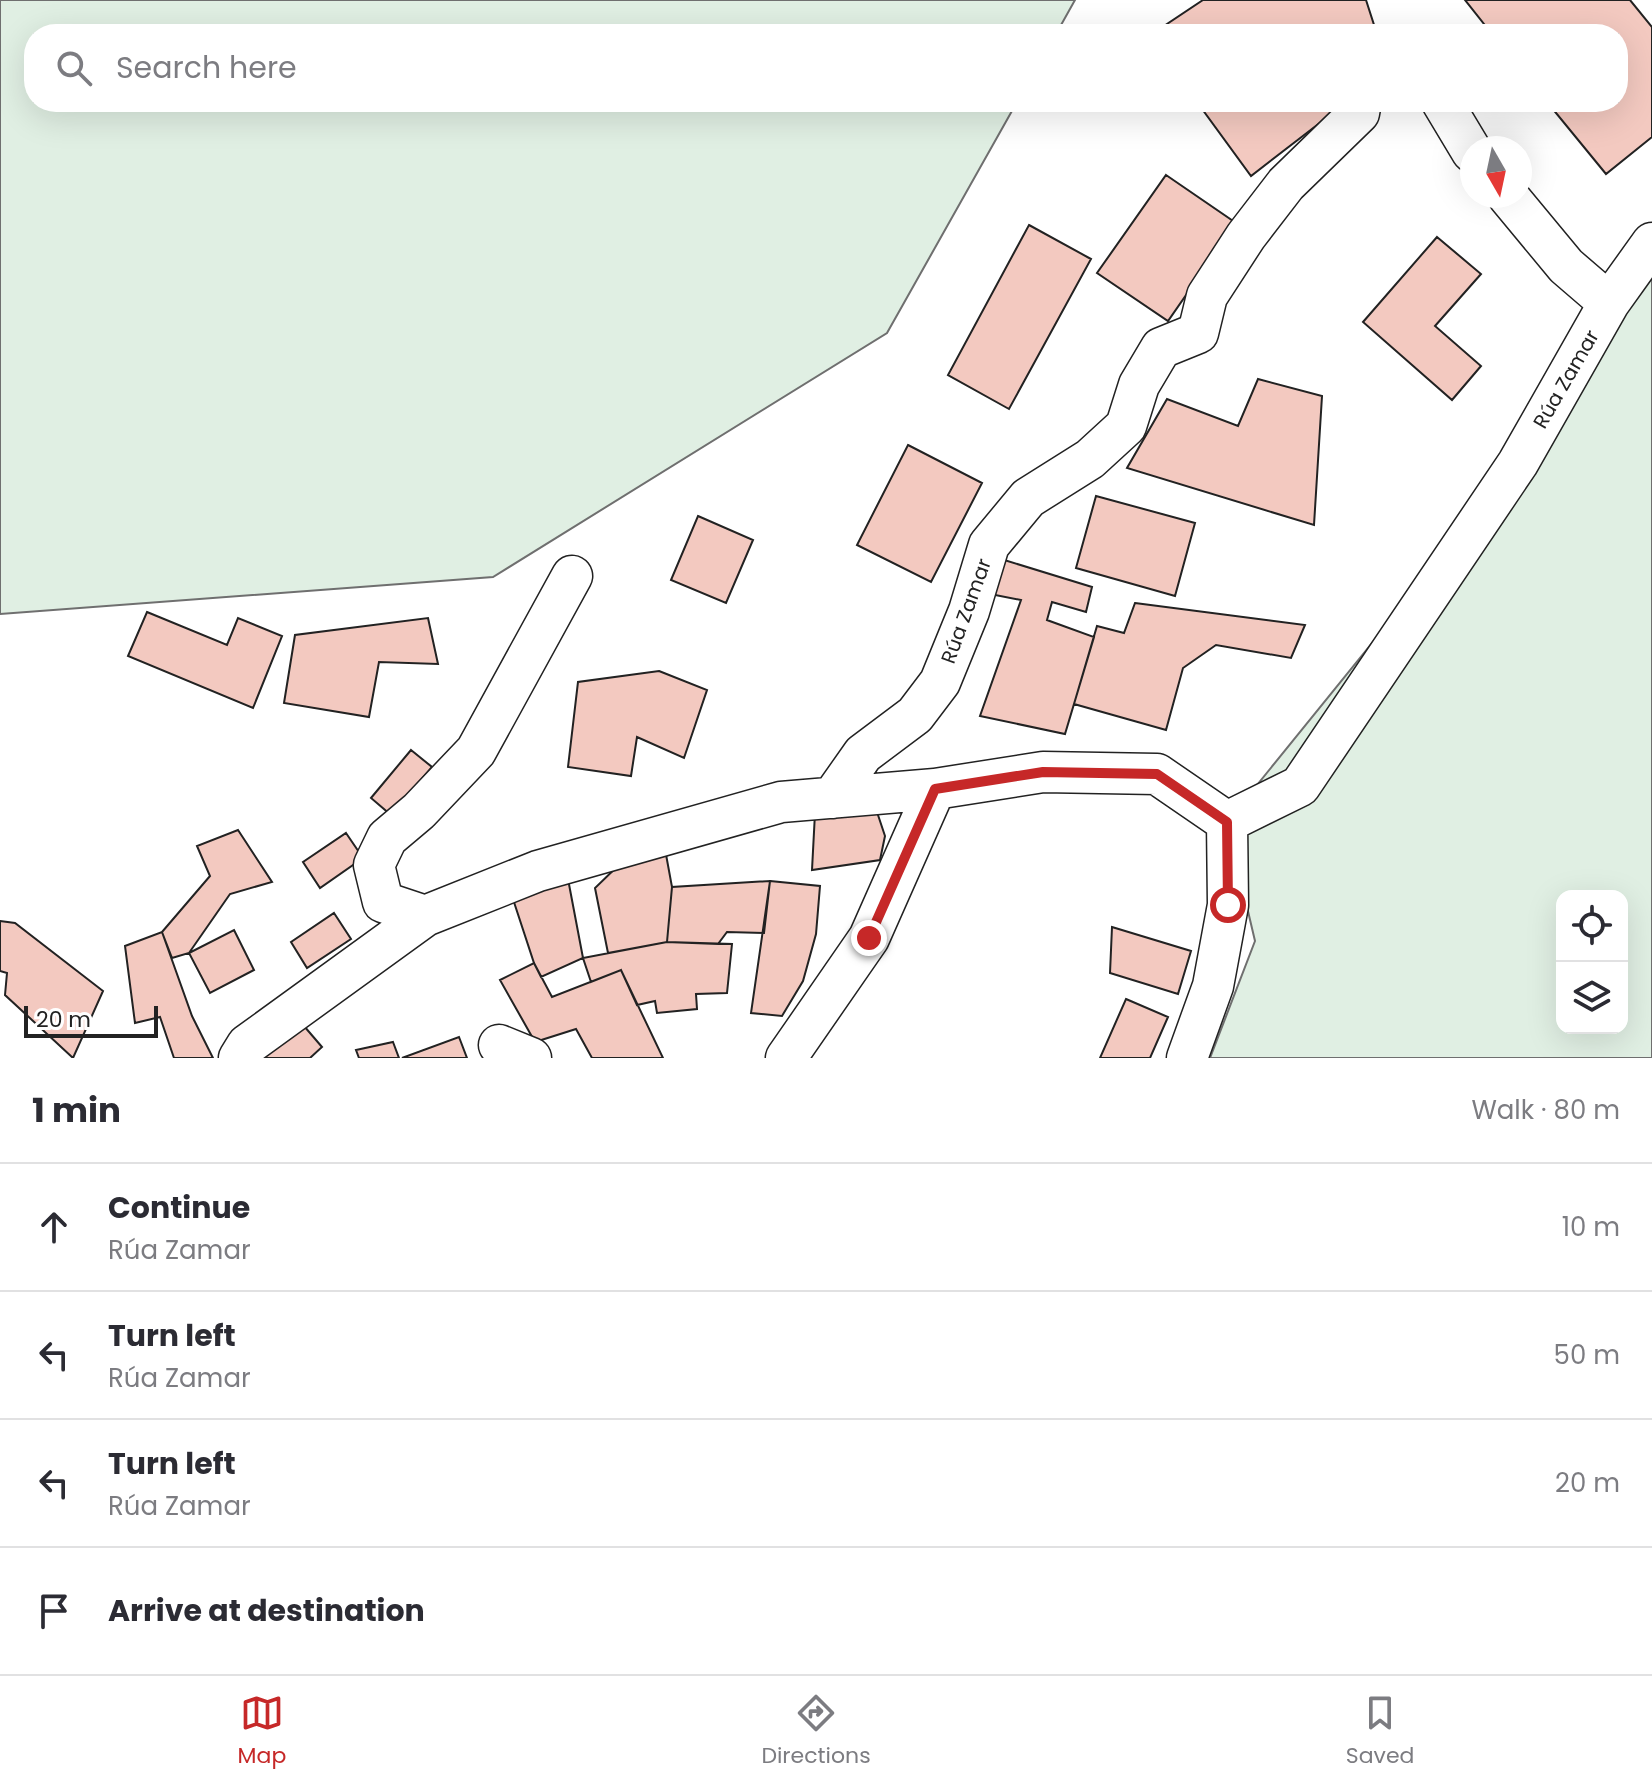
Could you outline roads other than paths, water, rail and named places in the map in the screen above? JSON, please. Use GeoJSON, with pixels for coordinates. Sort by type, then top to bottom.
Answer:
{"type":"FeatureCollection","features":[{"type":"Feature","properties":{"kind":"street","name":"Rúa Zamar"},"geometry":{"type":"LineString","coordinates":[[832,798],[863,754],[915,715],[940,682],[969,611],[989,545],[1028,498],[1090,459],[1126,426],[1139,385],[1161,348],[1198,333],[1207,296],[1246,236],[1286,184],[1359,112]]}},
{"type":"Feature","properties":{"kind":"street"},"geometry":{"type":"LineString","coordinates":[[1448,112],[1462,136]]}},
{"type":"Feature","properties":{"kind":"street"},"geometry":{"type":"LineString","coordinates":[[1518,208],[1566,266],[1609,303]]}},
{"type":"Feature","properties":{"kind":"street","name":"Rúa Zamar"},"geometry":{"type":"LineString","coordinates":[[1227,822],[1300,786],[1518,463],[1609,303],[1652,243]]}},
{"type":"Feature","properties":{"kind":"street"},"geometry":{"type":"LineString","coordinates":[[425,916],[383,902],[374,865],[387,838],[419,811],[476,751],[572,576]]}},
{"type":"Feature","properties":{"kind":"street"},"geometry":{"type":"LineString","coordinates":[[239,1058],[247,1045],[425,916],[538,871],[781,802],[935,789],[1043,772],[1157,774],[1227,822],[1228,905],[1213,986],[1187,1058]]}},
{"type":"Feature","properties":{"kind":"street"},"geometry":{"type":"LineString","coordinates":[[786,1058],[869,938],[935,789]]}}]}
